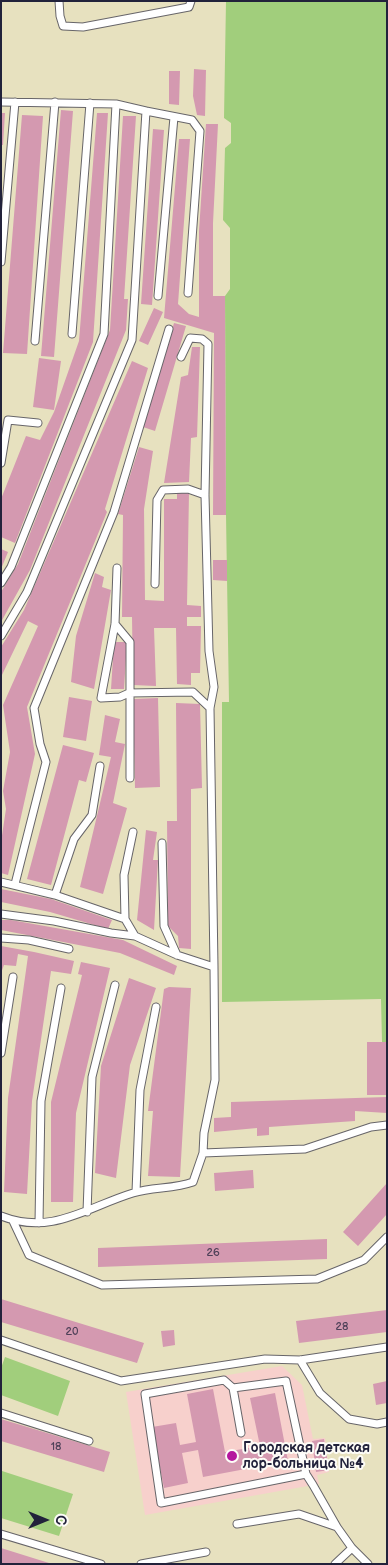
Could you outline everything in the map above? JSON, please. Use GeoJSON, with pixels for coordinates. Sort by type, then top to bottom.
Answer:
{"type":"FeatureCollection","features":[{"type":"Feature","properties":{"kind":"lane"},"geometry":{"type":"LineString","coordinates":[[59,1],[63,26],[83,27],[189,7],[191,1]]}},
{"type":"Feature","properties":{"kind":"lane"},"geometry":{"type":"LineString","coordinates":[[1,102],[116,104],[192,120],[200,131],[188,293]]}},
{"type":"Feature","properties":{"kind":"lane"},"geometry":{"type":"LineString","coordinates":[[1,262],[15,102]]}},
{"type":"Feature","properties":{"kind":"lane"},"geometry":{"type":"LineString","coordinates":[[35,342],[55,102]]}},
{"type":"Feature","properties":{"kind":"lane"},"geometry":{"type":"LineString","coordinates":[[72,334],[90,103]]}},
{"type":"Feature","properties":{"kind":"lane"},"geometry":{"type":"LineString","coordinates":[[1,584],[11,567],[104,334],[116,104]]}},
{"type":"Feature","properties":{"kind":"lane"},"geometry":{"type":"LineString","coordinates":[[1,636],[27,592],[132,340],[146,110]]}},
{"type":"Feature","properties":{"kind":"lane"},"geometry":{"type":"LineString","coordinates":[[158,296],[174,117]]}},
{"type":"Feature","properties":{"kind":"lane"},"geometry":{"type":"LineString","coordinates":[[15,884],[46,762],[40,744],[34,708],[114,512],[169,328]]}},
{"type":"Feature","properties":{"kind":"lane"},"geometry":{"type":"LineString","coordinates":[[1,1216],[13,1221],[39,1223],[62,1220],[136,1192],[181,1187],[194,1182],[203,1153],[204,1133],[215,1080],[210,708],[214,687],[209,651],[205,496],[208,344],[202,339],[190,338],[182,357]]}},
{"type":"Feature","properties":{"kind":"lane"},"geometry":{"type":"LineString","coordinates":[[1,463],[8,420],[38,423]]}},
{"type":"Feature","properties":{"kind":"lane"},"geometry":{"type":"LineString","coordinates":[[155,584],[157,500],[164,490],[188,489],[205,496]]}},
{"type":"Feature","properties":{"kind":"lane"},"geometry":{"type":"LineString","coordinates":[[117,568],[115,624],[101,698],[120,697],[129,693],[193,692],[210,708]]}},
{"type":"Feature","properties":{"kind":"lane"},"geometry":{"type":"LineString","coordinates":[[115,624],[130,642],[130,778]]}},
{"type":"Feature","properties":{"kind":"lane"},"geometry":{"type":"LineString","coordinates":[[55,896],[74,839],[92,815],[100,766]]}},
{"type":"Feature","properties":{"kind":"lane"},"geometry":{"type":"LineString","coordinates":[[133,832],[124,875],[125,919],[135,936]]}},
{"type":"Feature","properties":{"kind":"lane"},"geometry":{"type":"LineString","coordinates":[[162,843],[164,926],[177,955]]}},
{"type":"Feature","properties":{"kind":"lane"},"geometry":{"type":"LineString","coordinates":[[1,882],[15,884],[125,919]]}},
{"type":"Feature","properties":{"kind":"lane"},"geometry":{"type":"LineString","coordinates":[[1,914],[54,921],[135,936],[177,955],[214,968]]}},
{"type":"Feature","properties":{"kind":"lane"},"geometry":{"type":"LineString","coordinates":[[1,938],[28,940],[69,949]]}},
{"type":"Feature","properties":{"kind":"lane"},"geometry":{"type":"LineString","coordinates":[[1,1053],[13,977]]}},
{"type":"Feature","properties":{"kind":"lane"},"geometry":{"type":"LineString","coordinates":[[87,1212],[92,1077],[115,985]]}},
{"type":"Feature","properties":{"kind":"lane"},"geometry":{"type":"LineString","coordinates":[[39,1223],[41,1101],[61,988]]}},
{"type":"Feature","properties":{"kind":"lane"},"geometry":{"type":"LineString","coordinates":[[136,1192],[140,1090],[156,1007]]}},
{"type":"Feature","properties":{"kind":"lane"},"geometry":{"type":"LineString","coordinates":[[203,1153],[305,1149],[371,1127],[387,1125]]}},
{"type":"Feature","properties":{"kind":"lane"},"geometry":{"type":"LineString","coordinates":[[13,1221],[29,1255],[102,1285],[317,1279],[364,1260],[387,1237]]}},
{"type":"Feature","properties":{"kind":"lane"},"geometry":{"type":"LineString","coordinates":[[1,1340],[121,1381],[265,1359],[300,1360],[387,1347]]}},
{"type":"Feature","properties":{"kind":"lane"},"geometry":{"type":"LineString","coordinates":[[300,1360],[320,1393],[349,1419],[377,1424],[387,1422]]}},
{"type":"Feature","properties":{"kind":"lane"},"geometry":{"type":"LineString","coordinates":[[241,1433],[233,1388],[224,1380],[145,1394],[161,1503],[306,1474]]}},
{"type":"Feature","properties":{"kind":"lane"},"geometry":{"type":"LineString","coordinates":[[233,1388],[286,1382],[306,1474],[337,1527],[352,1548],[368,1564]]}},
{"type":"Feature","properties":{"kind":"lane"},"geometry":{"type":"LineString","coordinates":[[1,1413],[89,1440]]}},
{"type":"Feature","properties":{"kind":"lane"},"geometry":{"type":"LineString","coordinates":[[237,1524],[299,1514],[337,1527]]}},
{"type":"Feature","properties":{"kind":"lane"},"geometry":{"type":"LineString","coordinates":[[1,1534],[100,1564]]}},
{"type":"Feature","properties":{"kind":"lane"},"geometry":{"type":"LineString","coordinates":[[335,1564],[352,1548]]}},
{"type":"Feature","properties":{"kind":"lane"},"geometry":{"type":"LineString","coordinates":[[141,1564],[206,1552]]}},
{"type":"Feature","properties":{"kind":"shaded area","name":"Городская детская лор-больница №4"},"geometry":{"type":"Polygon","coordinates":[[[282,1366],[302,1385],[313,1439],[325,1438],[329,1472],[317,1475],[319,1484],[145,1515],[126,1392],[282,1366]]]}},
{"type":"Feature","properties":{"kind":"green space"},"geometry":{"type":"Polygon","coordinates":[[[226,1],[387,1],[387,1042],[382,1042],[381,999],[222,1002],[222,702],[229,702],[225,296],[230,289],[230,228],[223,220],[225,148],[231,143],[231,123],[224,118],[226,1]]]}},
{"type":"Feature","properties":{"kind":"green space"},"geometry":{"type":"Polygon","coordinates":[[[5,1357],[70,1381],[58,1416],[1,1395],[1,1368],[5,1357]]]}},
{"type":"Feature","properties":{"kind":"green space"},"geometry":{"type":"Polygon","coordinates":[[[2,1471],[73,1494],[59,1536],[1,1518],[2,1471]]]}},
{"type":"Feature","properties":{"kind":"building"},"geometry":{"type":"Polygon","coordinates":[[[194,69],[206,70],[205,116],[197,115],[193,96],[194,69]]]}},
{"type":"Feature","properties":{"kind":"building"},"geometry":{"type":"Polygon","coordinates":[[[169,71],[180,71],[179,105],[169,104],[169,71]]]}},
{"type":"Feature","properties":{"kind":"building"},"geometry":{"type":"Polygon","coordinates":[[[61,110],[73,111],[54,357],[41,356],[61,110]]]}},
{"type":"Feature","properties":{"kind":"building"},"geometry":{"type":"Polygon","coordinates":[[[1,113],[5,113],[3,145],[1,145],[1,113]]]}},
{"type":"Feature","properties":{"kind":"building"},"geometry":{"type":"Polygon","coordinates":[[[97,113],[108,113],[93,342],[15,543],[1,537],[1,499],[26,436],[40,440],[54,412],[79,341],[97,113]]]}},
{"type":"Feature","properties":{"kind":"building"},"geometry":{"type":"Polygon","coordinates":[[[22,115],[43,116],[27,354],[3,353],[22,115]]]}},
{"type":"Feature","properties":{"kind":"building"},"geometry":{"type":"Polygon","coordinates":[[[123,116],[136,116],[124,299],[128,299],[126,330],[30,570],[1,622],[1,592],[18,564],[110,330],[123,116]]]}},
{"type":"Feature","properties":{"kind":"building"},"geometry":{"type":"Polygon","coordinates":[[[206,124],[218,124],[213,223],[213,296],[225,296],[226,515],[213,515],[214,333],[164,318],[179,139],[190,139],[178,304],[189,314],[199,317],[199,231],[206,124]]]}},
{"type":"Feature","properties":{"kind":"building"},"geometry":{"type":"Polygon","coordinates":[[[153,129],[164,130],[152,305],[141,304],[153,129]]]}},
{"type":"Feature","properties":{"kind":"building"},"geometry":{"type":"Polygon","coordinates":[[[154,308],[163,312],[148,345],[139,341],[154,308]]]}},
{"type":"Feature","properties":{"kind":"building"},"geometry":{"type":"Polygon","coordinates":[[[174,323],[186,326],[155,431],[143,427],[174,323]]]}},
{"type":"Feature","properties":{"kind":"building"},"geometry":{"type":"Polygon","coordinates":[[[192,347],[200,347],[197,437],[191,438],[189,482],[164,483],[181,377],[188,375],[192,347]]]}},
{"type":"Feature","properties":{"kind":"building"},"geometry":{"type":"Polygon","coordinates":[[[39,358],[61,361],[54,410],[33,407],[39,358]]]}},
{"type":"Feature","properties":{"kind":"building"},"geometry":{"type":"Polygon","coordinates":[[[132,361],[148,368],[105,509],[107,512],[27,707],[35,754],[8,875],[1,873],[1,842],[6,809],[3,791],[10,752],[3,705],[38,626],[28,621],[1,677],[1,647],[24,610],[132,361]]]}},
{"type":"Feature","properties":{"kind":"building"},"geometry":{"type":"Polygon","coordinates":[[[139,447],[153,451],[144,509],[145,600],[164,601],[164,499],[177,499],[177,493],[189,493],[187,605],[201,606],[201,617],[187,617],[187,626],[201,626],[200,673],[191,673],[191,685],[177,684],[176,628],[154,628],[156,686],[133,685],[132,617],[122,617],[123,515],[118,514],[139,447]]]}},
{"type":"Feature","properties":{"kind":"building"},"geometry":{"type":"Polygon","coordinates":[[[1,549],[8,552],[1,569],[1,549]]]}},
{"type":"Feature","properties":{"kind":"building"},"geometry":{"type":"Polygon","coordinates":[[[213,560],[227,560],[227,581],[213,580],[213,560]]]}},
{"type":"Feature","properties":{"kind":"building"},"geometry":{"type":"Polygon","coordinates":[[[95,573],[104,577],[102,587],[111,590],[94,689],[71,682],[76,636],[95,573]]]}},
{"type":"Feature","properties":{"kind":"building"},"geometry":{"type":"Polygon","coordinates":[[[114,642],[127,642],[124,689],[111,689],[114,642]]]}},
{"type":"Feature","properties":{"kind":"building"},"geometry":{"type":"Polygon","coordinates":[[[69,697],[92,701],[86,741],[63,737],[69,697]]]}},
{"type":"Feature","properties":{"kind":"building"},"geometry":{"type":"Polygon","coordinates":[[[158,698],[160,787],[135,788],[133,699],[158,698]]]}},
{"type":"Feature","properties":{"kind":"building"},"geometry":{"type":"Polygon","coordinates":[[[176,703],[200,704],[202,788],[191,789],[191,949],[179,948],[178,936],[168,926],[167,821],[177,821],[176,703]]]}},
{"type":"Feature","properties":{"kind":"building"},"geometry":{"type":"Polygon","coordinates":[[[105,715],[120,719],[115,742],[125,744],[113,803],[127,808],[103,894],[80,887],[111,757],[99,755],[105,715]]]}},
{"type":"Feature","properties":{"kind":"building"},"geometry":{"type":"Polygon","coordinates":[[[63,745],[94,753],[86,782],[79,780],[51,885],[27,879],[63,745]]]}},
{"type":"Feature","properties":{"kind":"building"},"geometry":{"type":"Polygon","coordinates":[[[146,830],[157,832],[153,860],[158,860],[154,930],[137,920],[146,830]]]}},
{"type":"Feature","properties":{"kind":"building"},"geometry":{"type":"Polygon","coordinates":[[[1,889],[51,899],[112,920],[108,929],[50,912],[1,902],[1,889]]]}},
{"type":"Feature","properties":{"kind":"building"},"geometry":{"type":"Polygon","coordinates":[[[1,920],[11,920],[123,940],[177,966],[174,975],[120,953],[1,930],[1,920]]]}},
{"type":"Feature","properties":{"kind":"building"},"geometry":{"type":"Polygon","coordinates":[[[1,946],[74,961],[71,974],[51,971],[32,1101],[27,1194],[4,1192],[8,1098],[28,956],[18,954],[16,966],[4,965],[1,973],[1,946]]]}},
{"type":"Feature","properties":{"kind":"building"},"geometry":{"type":"Polygon","coordinates":[[[81,962],[110,968],[76,1113],[73,1202],[51,1202],[51,1102],[82,975],[78,974],[81,962]]]}},
{"type":"Feature","properties":{"kind":"building"},"geometry":{"type":"Polygon","coordinates":[[[129,978],[156,988],[130,1065],[116,1178],[95,1173],[101,1066],[129,978]]]}},
{"type":"Feature","properties":{"kind":"building"},"geometry":{"type":"Polygon","coordinates":[[[169,987],[191,988],[180,1177],[148,1176],[153,1111],[148,1111],[164,989],[169,987]]]}},
{"type":"Feature","properties":{"kind":"building"},"geometry":{"type":"Polygon","coordinates":[[[367,1042],[387,1042],[387,1095],[367,1095],[367,1042]]]}},
{"type":"Feature","properties":{"kind":"building"},"geometry":{"type":"Polygon","coordinates":[[[387,1097],[387,1113],[355,1111],[355,1121],[269,1127],[269,1135],[257,1136],[257,1128],[214,1132],[214,1118],[231,1117],[231,1102],[387,1097]]]}},
{"type":"Feature","properties":{"kind":"building"},"geometry":{"type":"Polygon","coordinates":[[[253,1170],[254,1188],[215,1191],[214,1173],[253,1170]]]}},
{"type":"Feature","properties":{"kind":"building"},"geometry":{"type":"Polygon","coordinates":[[[387,1183],[387,1214],[358,1246],[343,1232],[387,1183]]]}},
{"type":"Feature","properties":{"kind":"building"},"geometry":{"type":"Polygon","coordinates":[[[327,1239],[327,1259],[98,1267],[98,1248],[327,1239]]]}},
{"type":"Feature","properties":{"kind":"building"},"geometry":{"type":"Polygon","coordinates":[[[1,1299],[144,1343],[137,1363],[1,1322],[1,1299]]]}},
{"type":"Feature","properties":{"kind":"building"},"geometry":{"type":"Polygon","coordinates":[[[387,1310],[387,1332],[299,1343],[296,1321],[387,1310]]]}},
{"type":"Feature","properties":{"kind":"building"},"geometry":{"type":"Polygon","coordinates":[[[174,1330],[175,1345],[163,1347],[161,1331],[174,1330]]]}},
{"type":"Feature","properties":{"kind":"building"},"geometry":{"type":"Polygon","coordinates":[[[387,1381],[387,1403],[376,1405],[373,1384],[387,1381]]]}},
{"type":"Feature","properties":{"kind":"building"},"geometry":{"type":"Polygon","coordinates":[[[213,1389],[225,1452],[260,1446],[250,1398],[275,1393],[288,1461],[203,1477],[198,1450],[182,1453],[188,1483],[164,1488],[152,1427],[176,1423],[180,1445],[196,1442],[187,1394],[213,1389]]]}},
{"type":"Feature","properties":{"kind":"building"},"geometry":{"type":"Polygon","coordinates":[[[1,1419],[110,1452],[104,1472],[1,1441],[1,1419]]]}},
{"type":"Feature","properties":{"kind":"building"},"geometry":{"type":"Polygon","coordinates":[[[324,1439],[329,1470],[316,1472],[312,1441],[324,1439]]]}},
{"type":"Feature","properties":{"kind":"building"},"geometry":{"type":"Polygon","coordinates":[[[1,1548],[49,1563],[49,1564],[1,1564],[1,1548]]]}},
{"type":"Feature","properties":{"kind":"place","name":"Городская детская лор-больница №4"},"geometry":{"type":"Point","coordinates":[232,1456]}}]}
